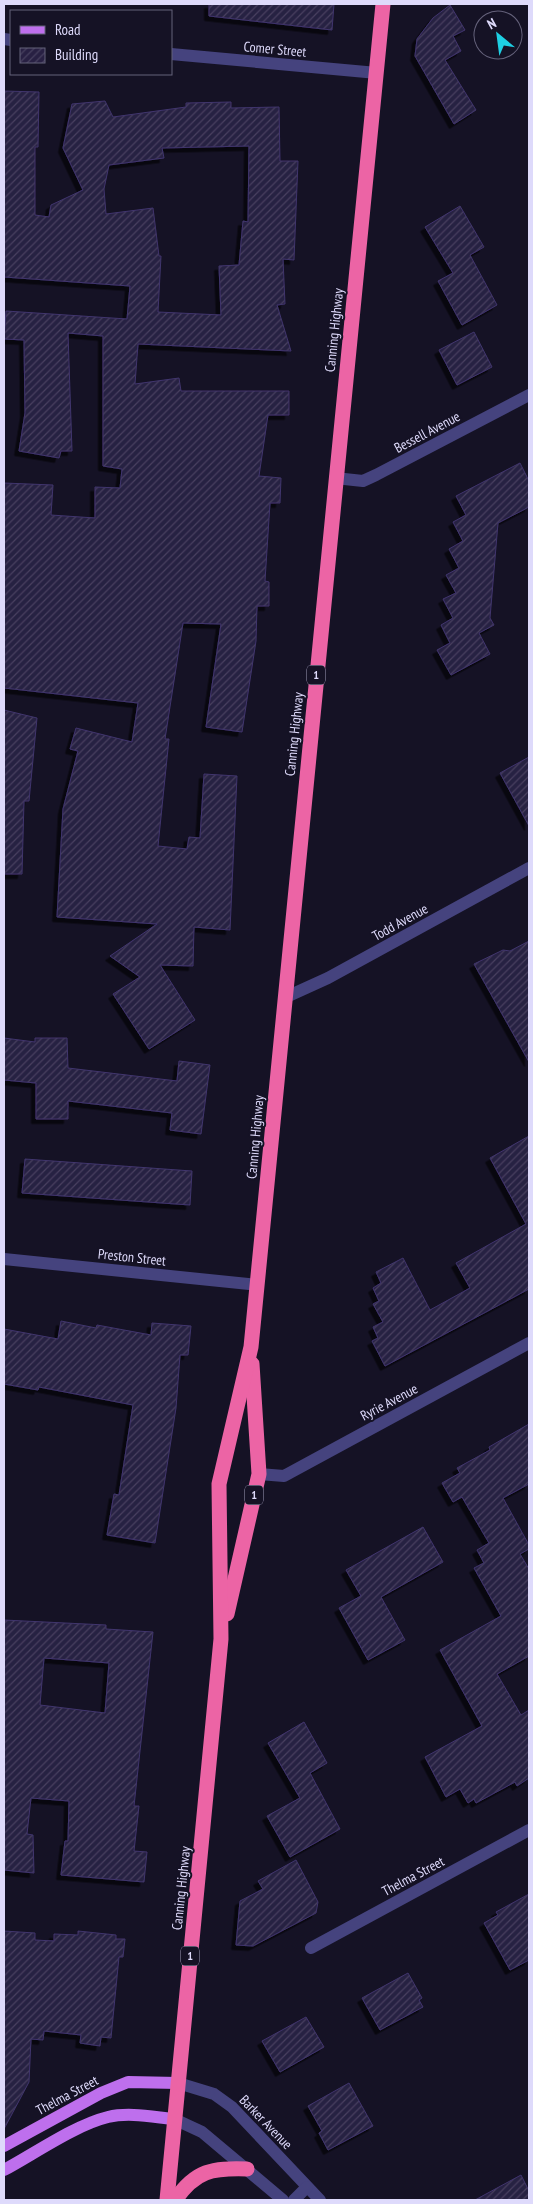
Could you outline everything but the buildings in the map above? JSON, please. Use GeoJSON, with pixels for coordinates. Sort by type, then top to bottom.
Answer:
{"type":"FeatureCollection","features":[{"type":"Feature","properties":{"kind":"highway","name":"Canning Highway"},"geometry":{"type":"LineString","coordinates":[[167,2200],[221,1639],[219,1484],[251,1347],[258,1285],[284,998],[383,4]]}},
{"type":"Feature","properties":{"kind":"highway","name":"Canning Highway"},"geometry":{"type":"LineString","coordinates":[[221,1639],[259,1474],[251,1347]]}},
{"type":"Feature","properties":{"kind":"highway"},"geometry":{"type":"LineString","coordinates":[[175,2200],[184,2188],[201,2174],[217,2168],[247,2169]]}},
{"type":"Feature","properties":{"kind":"main road","name":"Thelma Street"},"geometry":{"type":"LineString","coordinates":[[4,2146],[101,2093],[128,2082],[178,2083]]}},
{"type":"Feature","properties":{"kind":"main road"},"geometry":{"type":"LineString","coordinates":[[4,2170],[88,2124],[108,2117],[129,2115],[174,2119]]}},
{"type":"Feature","properties":{"kind":"street","name":"Comer Street"},"geometry":{"type":"LineString","coordinates":[[172,54],[377,72]]}},
{"type":"Feature","properties":{"kind":"street","name":"Bessell Avenue"},"geometry":{"type":"LineString","coordinates":[[335,478],[363,480],[376,475],[529,395]]}},
{"type":"Feature","properties":{"kind":"street","name":"Todd Avenue"},"geometry":{"type":"LineString","coordinates":[[284,998],[328,978],[529,868]]}},
{"type":"Feature","properties":{"kind":"street","name":"Preston Street"},"geometry":{"type":"LineString","coordinates":[[4,1259],[258,1285]]}},
{"type":"Feature","properties":{"kind":"street","name":"Ryrie Avenue"},"geometry":{"type":"LineString","coordinates":[[259,1474],[284,1476],[529,1343]]}},
{"type":"Feature","properties":{"kind":"street","name":"Thelma Street"},"geometry":{"type":"LineString","coordinates":[[311,1948],[529,1830]]}},
{"type":"Feature","properties":{"kind":"street","name":"Barker Avenue"},"geometry":{"type":"LineString","coordinates":[[178,2083],[214,2094],[232,2107],[320,2200]]}},
{"type":"Feature","properties":{"kind":"street"},"geometry":{"type":"LineString","coordinates":[[174,2119],[202,2132],[282,2200]]}},
{"type":"Feature","properties":{"kind":"street"},"geometry":{"type":"LineString","coordinates":[[294,2200],[307,2187]]}}]}
